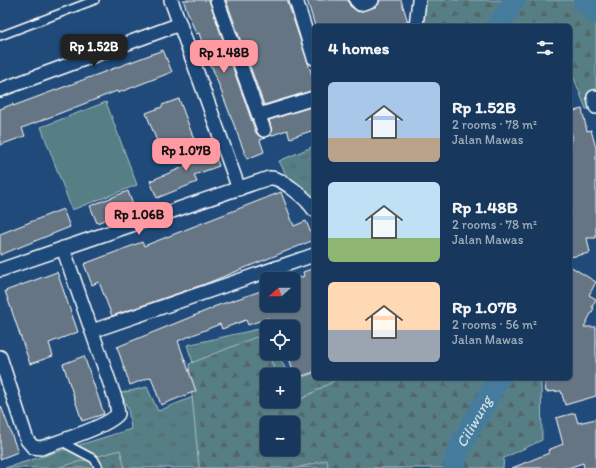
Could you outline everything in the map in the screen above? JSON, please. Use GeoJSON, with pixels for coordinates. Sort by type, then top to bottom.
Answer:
{"type":"FeatureCollection","features":[{"type":"Feature","properties":{"kind":"street"},"geometry":{"type":"LineString","coordinates":[[171,0],[239,189]]}},
{"type":"Feature","properties":{"kind":"street"},"geometry":{"type":"LineString","coordinates":[[217,0],[264,130]]}},
{"type":"Feature","properties":{"kind":"street"},"geometry":{"type":"LineString","coordinates":[[296,0],[312,50]]}},
{"type":"Feature","properties":{"kind":"street"},"geometry":{"type":"LineString","coordinates":[[356,0],[360,4],[372,0]]}},
{"type":"Feature","properties":{"kind":"street"},"geometry":{"type":"LineString","coordinates":[[416,24],[419,0]]}},
{"type":"Feature","properties":{"kind":"street"},"geometry":{"type":"LineString","coordinates":[[0,90],[180,24]]}},
{"type":"Feature","properties":{"kind":"street"},"geometry":{"type":"LineString","coordinates":[[259,115],[312,99]]}},
{"type":"Feature","properties":{"kind":"street"},"geometry":{"type":"LineString","coordinates":[[0,270],[269,178],[277,178],[306,201],[312,208]]}},
{"type":"Feature","properties":{"kind":"street"},"geometry":{"type":"LineString","coordinates":[[0,357],[27,440],[34,447],[41,448],[60,441],[110,421],[118,414],[118,408],[63,248]]}},
{"type":"Feature","properties":{"kind":"street"},"geometry":{"type":"LineString","coordinates":[[92,330],[312,256]]}},
{"type":"Feature","properties":{"kind":"lane"},"geometry":{"type":"LineString","coordinates":[[0,36],[95,0]]}},
{"type":"Feature","properties":{"kind":"lane"},"geometry":{"type":"LineString","coordinates":[[60,441],[94,459],[99,468]]}},
{"type":"Feature","properties":{"kind":"green space"},"geometry":{"type":"Polygon","coordinates":[[[424,0],[596,0],[596,108],[586,109],[574,78],[572,78],[572,24],[413,24],[424,0]]]}},
{"type":"Feature","properties":{"kind":"green space"},"geometry":{"type":"Polygon","coordinates":[[[106,102],[137,185],[72,210],[41,127],[106,102]]]}},
{"type":"Feature","properties":{"kind":"green space"},"geometry":{"type":"Polygon","coordinates":[[[312,147],[312,208],[303,209],[279,161],[312,147]]]}},
{"type":"Feature","properties":{"kind":"green space"},"geometry":{"type":"Polygon","coordinates":[[[260,329],[260,360],[281,360],[285,368],[260,368],[260,408],[300,408],[300,378],[312,374],[312,380],[447,380],[403,468],[5,468],[131,429],[128,409],[121,393],[147,387],[158,411],[203,393],[187,345],[260,329]]]}},
{"type":"Feature","properties":{"kind":"green space"},"geometry":{"type":"Polygon","coordinates":[[[260,335],[260,360],[271,360],[274,368],[260,368],[260,408],[300,408],[300,400],[335,380],[541,380],[542,440],[504,458],[503,468],[328,468],[327,460],[297,468],[199,468],[189,364],[260,335]]]}},
{"type":"Feature","properties":{"kind":"green space"},"geometry":{"type":"Polygon","coordinates":[[[120,450],[125,468],[57,468],[120,450]]]}},
{"type":"Feature","properties":{"kind":"building"},"geometry":{"type":"Polygon","coordinates":[[[183,0],[209,0],[256,133],[259,136],[266,138],[260,140],[264,152],[247,159],[212,67],[210,67],[199,33],[196,34],[183,0]]]}},
{"type":"Feature","properties":{"kind":"building"},"geometry":{"type":"Polygon","coordinates":[[[226,0],[287,0],[312,75],[312,91],[264,105],[226,0]]]}},
{"type":"Feature","properties":{"kind":"building"},"geometry":{"type":"Polygon","coordinates":[[[307,0],[348,0],[350,6],[359,12],[375,7],[378,5],[380,0],[401,0],[408,22],[402,24],[314,24],[307,0]]]}},
{"type":"Feature","properties":{"kind":"building"},"geometry":{"type":"Polygon","coordinates":[[[163,50],[172,72],[118,93],[117,91],[22,128],[25,136],[0,145],[0,109],[13,104],[13,106],[163,50]]]}},
{"type":"Feature","properties":{"kind":"building"},"geometry":{"type":"Polygon","coordinates":[[[179,99],[195,142],[178,148],[177,146],[161,152],[146,113],[179,99]]]}},
{"type":"Feature","properties":{"kind":"building"},"geometry":{"type":"Polygon","coordinates":[[[312,107],[312,131],[290,138],[287,130],[267,137],[272,131],[269,120],[312,107]]]}},
{"type":"Feature","properties":{"kind":"building"},"geometry":{"type":"Polygon","coordinates":[[[582,109],[587,131],[591,130],[596,148],[596,238],[587,238],[590,253],[572,257],[573,139],[572,112],[582,109]]]}},
{"type":"Feature","properties":{"kind":"building"},"geometry":{"type":"Polygon","coordinates":[[[210,142],[219,166],[194,175],[197,182],[157,198],[150,181],[198,161],[193,148],[210,142]]]}},
{"type":"Feature","properties":{"kind":"building"},"geometry":{"type":"Polygon","coordinates":[[[128,191],[134,208],[97,223],[90,206],[128,191]]]}},
{"type":"Feature","properties":{"kind":"building"},"geometry":{"type":"Polygon","coordinates":[[[281,192],[294,226],[306,221],[312,235],[312,241],[205,284],[112,316],[99,282],[92,285],[84,264],[142,242],[144,246],[281,192]]]}},
{"type":"Feature","properties":{"kind":"building"},"geometry":{"type":"Polygon","coordinates":[[[63,209],[70,227],[0,255],[0,234],[63,209]]]}},
{"type":"Feature","properties":{"kind":"building"},"geometry":{"type":"Polygon","coordinates":[[[572,267],[596,282],[589,295],[596,299],[592,307],[594,308],[584,327],[596,327],[596,396],[565,405],[561,391],[546,392],[544,380],[572,380],[572,267]]]}},
{"type":"Feature","properties":{"kind":"building"},"geometry":{"type":"Polygon","coordinates":[[[312,269],[312,373],[300,377],[300,368],[292,368],[290,360],[300,360],[300,320],[269,320],[268,318],[248,325],[246,320],[222,329],[220,324],[178,341],[196,391],[161,405],[151,377],[130,385],[117,347],[213,307],[260,291],[260,312],[300,312],[300,277],[304,276],[303,272],[312,269]]]}},
{"type":"Feature","properties":{"kind":"building"},"geometry":{"type":"Polygon","coordinates":[[[57,272],[78,332],[49,343],[53,356],[30,364],[5,291],[57,272]]]}},
{"type":"Feature","properties":{"kind":"building"},"geometry":{"type":"Polygon","coordinates":[[[84,356],[104,414],[82,421],[63,364],[84,356]]]}},
{"type":"Feature","properties":{"kind":"building"},"geometry":{"type":"Polygon","coordinates":[[[1,406],[18,452],[0,459],[0,407],[1,406]]]}},
{"type":"Feature","properties":{"kind":"building"},"geometry":{"type":"Polygon","coordinates":[[[575,413],[578,423],[596,419],[596,468],[584,468],[583,463],[568,468],[512,468],[549,453],[548,450],[563,444],[556,418],[575,413]]]}},
{"type":"Feature","properties":{"kind":"waterway","name":"Ciliwung"},"geometry":{"type":"LineString","coordinates":[[499,24],[515,0]]}},
{"type":"Feature","properties":{"kind":"waterway","name":"Ciliwung"},"geometry":{"type":"LineString","coordinates":[[584,0],[596,14]]}},
{"type":"Feature","properties":{"kind":"waterway","name":"Ciliwung"},"geometry":{"type":"LineString","coordinates":[[454,468],[457,452],[498,380]]}}]}
